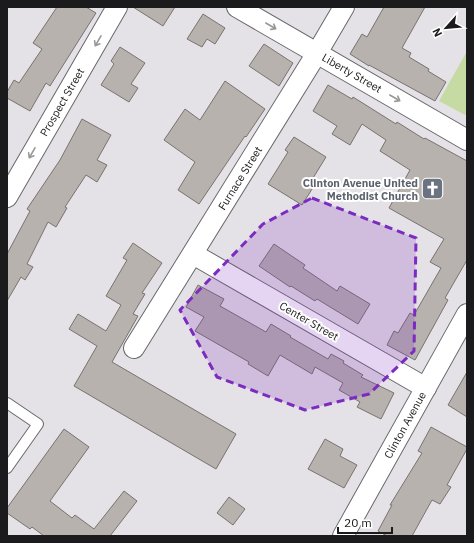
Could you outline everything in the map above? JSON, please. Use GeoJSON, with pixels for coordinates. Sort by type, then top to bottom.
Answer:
{"type":"FeatureCollection","features":[{"type":"Feature","properties":{"kind":"street","name":"Prospect Street"},"geometry":{"type":"LineString","coordinates":[[7,197],[117,7]]}},
{"type":"Feature","properties":{"kind":"street","name":"Liberty Street"},"geometry":{"type":"LineString","coordinates":[[237,7],[467,140]]}},
{"type":"Feature","properties":{"kind":"street","name":"Furnace Street"},"geometry":{"type":"LineString","coordinates":[[134,348],[344,7]]}},
{"type":"Feature","properties":{"kind":"street","name":"Center Street"},"geometry":{"type":"LineString","coordinates":[[193,254],[426,388]]}},
{"type":"Feature","properties":{"kind":"street","name":"Clinton Avenue"},"geometry":{"type":"LineString","coordinates":[[343,536],[467,314]]}},
{"type":"Feature","properties":{"kind":"lane"},"geometry":{"type":"LineString","coordinates":[[7,403],[38,424],[7,468]]}},
{"type":"Feature","properties":{"kind":"highlighted area"},"geometry":{"type":"Polygon","coordinates":[[[312,198],[416,238],[414,351],[369,394],[305,410],[217,377],[180,310],[263,224],[312,198]]]}},
{"type":"Feature","properties":{"kind":"green space"},"geometry":{"type":"Polygon","coordinates":[[[467,51],[467,112],[465,115],[439,101],[467,51]]]}},
{"type":"Feature","properties":{"kind":"building"},"geometry":{"type":"Polygon","coordinates":[[[57,7],[86,7],[96,13],[50,86],[46,83],[30,111],[7,98],[7,92],[14,80],[19,83],[42,49],[33,43],[57,7]]]}},
{"type":"Feature","properties":{"kind":"building"},"geometry":{"type":"Polygon","coordinates":[[[133,7],[175,7],[163,26],[133,7]]]}},
{"type":"Feature","properties":{"kind":"building"},"geometry":{"type":"Polygon","coordinates":[[[384,7],[425,7],[402,48],[411,53],[409,57],[429,69],[428,71],[446,82],[435,101],[369,66],[350,54],[362,34],[367,37],[384,7]]]}},
{"type":"Feature","properties":{"kind":"building"},"geometry":{"type":"Polygon","coordinates":[[[203,14],[225,28],[215,44],[207,39],[202,47],[187,39],[203,14]]]}},
{"type":"Feature","properties":{"kind":"building"},"geometry":{"type":"Polygon","coordinates":[[[264,44],[293,63],[279,86],[249,66],[264,44]]]}},
{"type":"Feature","properties":{"kind":"building"},"geometry":{"type":"Polygon","coordinates":[[[120,47],[145,63],[131,84],[138,88],[129,102],[101,85],[114,64],[111,61],[120,47]]]}},
{"type":"Feature","properties":{"kind":"building"},"geometry":{"type":"Polygon","coordinates":[[[225,81],[265,109],[199,204],[178,190],[195,162],[164,140],[185,109],[200,120],[225,81]]]}},
{"type":"Feature","properties":{"kind":"building"},"geometry":{"type":"Polygon","coordinates":[[[328,85],[352,99],[353,97],[396,124],[397,122],[424,139],[425,138],[467,161],[467,260],[445,298],[448,300],[415,360],[387,345],[394,331],[398,333],[410,313],[414,315],[441,268],[430,262],[444,239],[389,208],[410,170],[380,151],[386,140],[362,124],[350,145],[332,134],[337,126],[313,111],[328,85]]]}},
{"type":"Feature","properties":{"kind":"building"},"geometry":{"type":"Polygon","coordinates":[[[82,119],[111,135],[97,160],[107,165],[97,182],[86,175],[65,207],[67,208],[56,227],[48,222],[27,264],[33,267],[25,280],[21,277],[7,301],[7,254],[30,211],[27,209],[60,160],[82,119]]]}},
{"type":"Feature","properties":{"kind":"building"},"geometry":{"type":"Polygon","coordinates":[[[294,137],[326,157],[310,183],[314,186],[302,205],[268,184],[288,152],[285,150],[294,137]]]}},
{"type":"Feature","properties":{"kind":"building"},"geometry":{"type":"Polygon","coordinates":[[[133,243],[162,263],[142,293],[145,294],[133,314],[138,316],[112,362],[236,434],[216,469],[74,386],[97,346],[69,329],[78,314],[106,331],[121,305],[106,296],[127,260],[123,258],[133,243]]]}},
{"type":"Feature","properties":{"kind":"building"},"geometry":{"type":"Polygon","coordinates":[[[274,244],[305,265],[303,268],[337,291],[340,286],[370,304],[358,324],[317,299],[315,301],[291,286],[290,287],[259,266],[274,244]]]}},
{"type":"Feature","properties":{"kind":"building"},"geometry":{"type":"Polygon","coordinates":[[[198,285],[224,299],[220,306],[266,332],[271,324],[328,359],[331,354],[344,361],[343,363],[363,375],[361,377],[394,393],[381,419],[357,407],[360,402],[339,390],[343,383],[315,367],[312,374],[280,355],[268,376],[248,364],[249,362],[195,331],[204,317],[186,307],[198,285]]]}},
{"type":"Feature","properties":{"kind":"building"},"geometry":{"type":"Polygon","coordinates":[[[467,372],[467,417],[448,405],[467,372]]]}},
{"type":"Feature","properties":{"kind":"building"},"geometry":{"type":"Polygon","coordinates":[[[431,427],[467,447],[467,449],[447,485],[451,487],[440,504],[432,500],[412,536],[387,536],[378,531],[392,505],[390,505],[422,453],[418,451],[431,427]]]}},
{"type":"Feature","properties":{"kind":"building"},"geometry":{"type":"Polygon","coordinates":[[[64,429],[89,447],[50,501],[72,518],[75,515],[94,529],[124,491],[137,501],[110,536],[44,536],[32,527],[30,529],[7,513],[7,508],[64,429]]]}},
{"type":"Feature","properties":{"kind":"building"},"geometry":{"type":"Polygon","coordinates":[[[325,439],[343,449],[340,456],[357,465],[344,488],[308,469],[325,439]]]}},
{"type":"Feature","properties":{"kind":"building"},"geometry":{"type":"Polygon","coordinates":[[[229,497],[245,509],[233,525],[217,513],[229,497]]]}},
{"type":"Feature","properties":{"kind":"place","name":"Clinton Avenue United Methodist Church"},"geometry":{"type":"Point","coordinates":[433,189]}}]}
